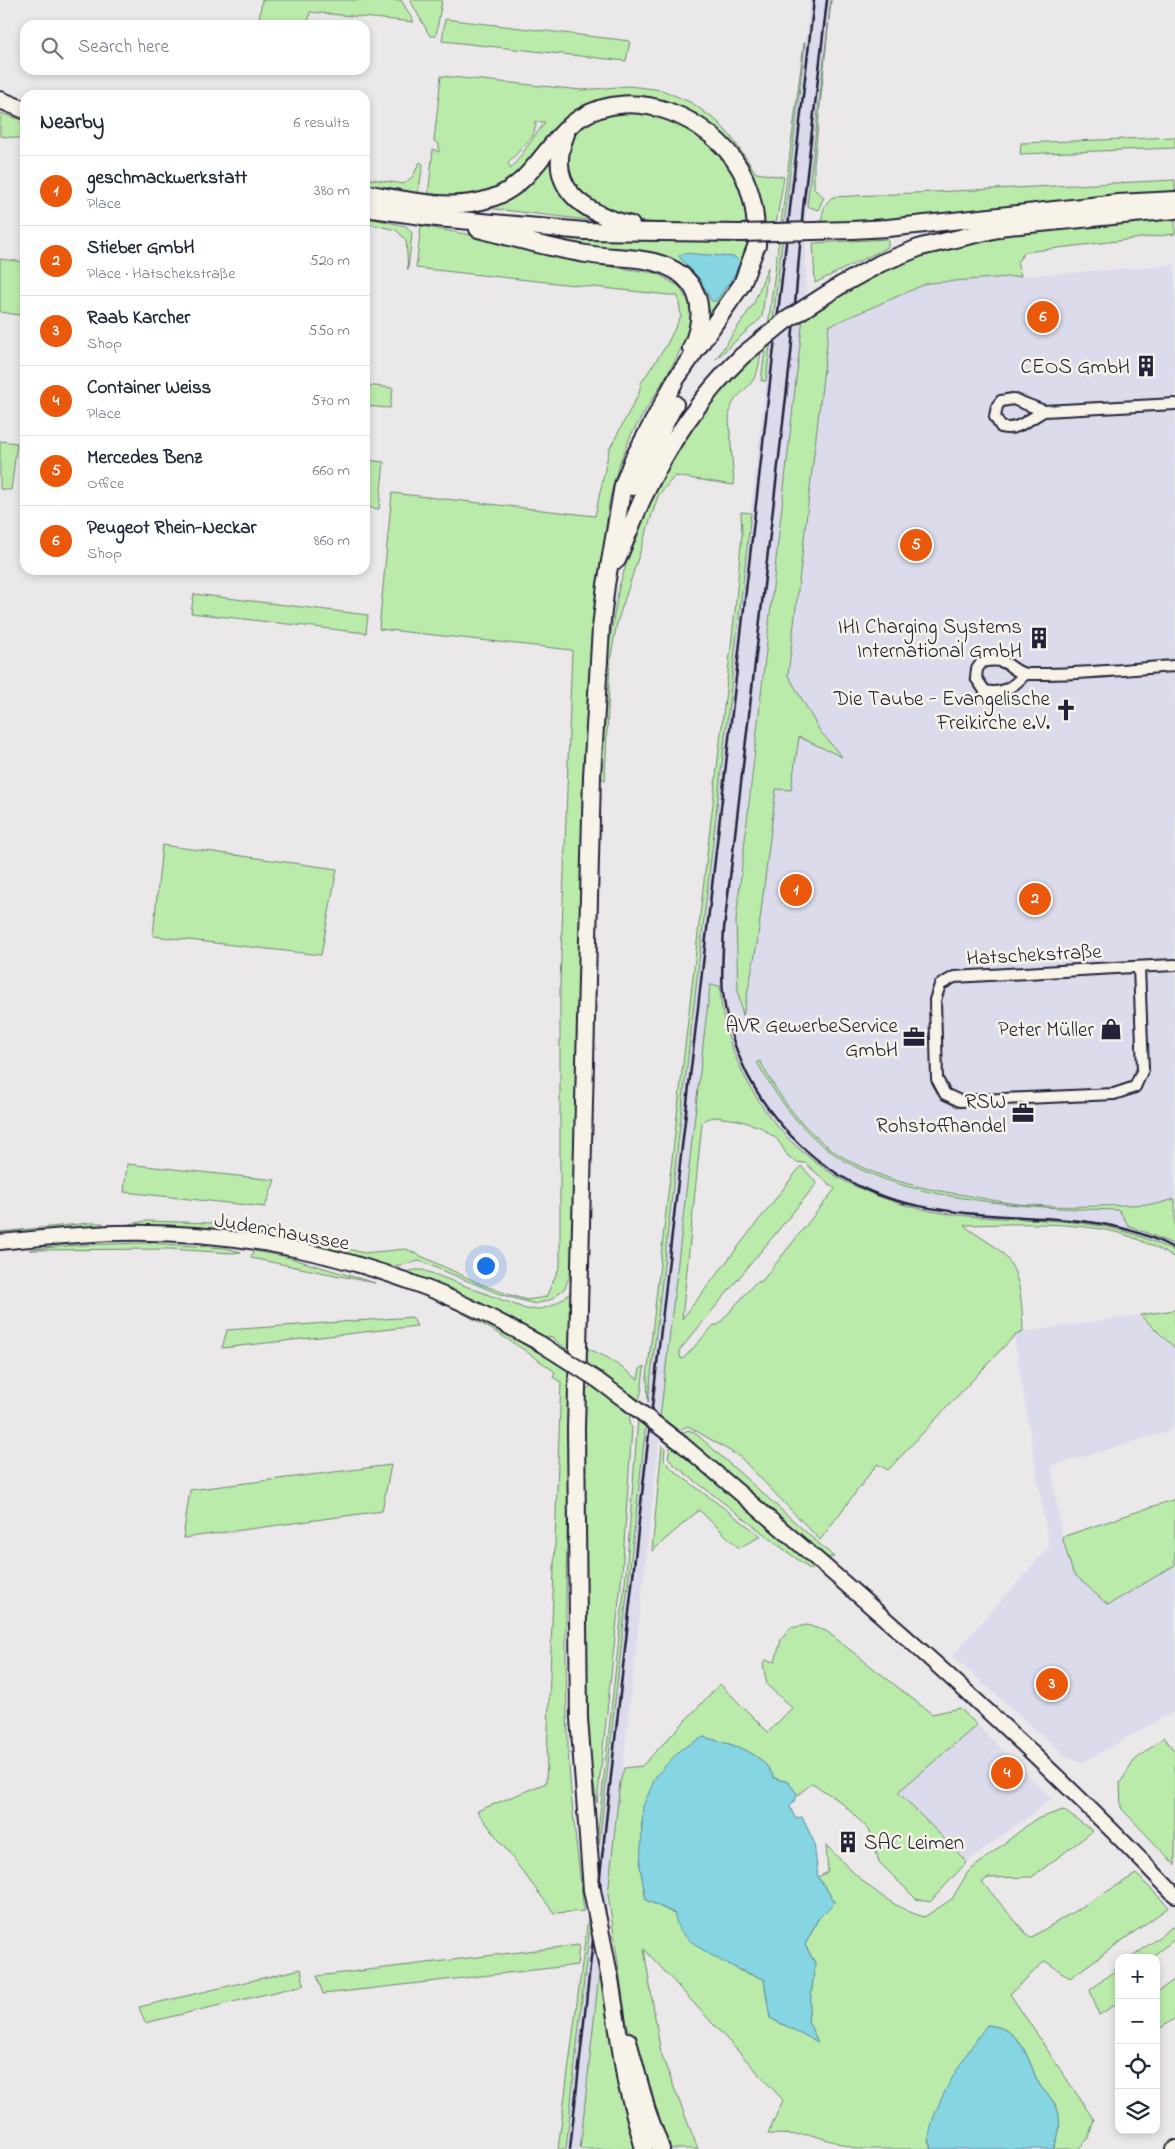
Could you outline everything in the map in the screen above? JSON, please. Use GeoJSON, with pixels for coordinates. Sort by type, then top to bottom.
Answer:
{"type":"FeatureCollection","features":[{"type":"Feature","properties":{"kind":"main road"},"geometry":{"type":"LineString","coordinates":[[0,100],[20,108]]}},
{"type":"Feature","properties":{"kind":"main road"},"geometry":{"type":"LineString","coordinates":[[370,208],[424,209],[447,204],[476,202],[505,193],[528,175],[559,134],[591,112],[606,107],[628,105],[666,110],[700,126],[726,149],[744,176],[753,200],[757,221],[758,257],[756,270],[745,298],[669,414],[644,462],[617,529]]}},
{"type":"Feature","properties":{"kind":"main road"},"geometry":{"type":"LineString","coordinates":[[569,128],[559,154],[559,166],[565,185],[573,196],[598,215],[641,232]]}},
{"type":"Feature","properties":{"kind":"main road"},"geometry":{"type":"LineString","coordinates":[[370,193],[424,209],[453,224],[557,248],[653,262],[671,268],[686,278],[699,300],[701,315],[698,332],[676,379],[633,459],[624,485],[606,585],[593,723],[576,1430],[579,1718],[589,1866],[613,1996],[626,2082],[644,2149]]}},
{"type":"Feature","properties":{"kind":"main road"},"geometry":{"type":"LineString","coordinates":[[370,198],[424,209],[585,231],[740,233],[888,228],[1118,203],[1175,200]]}},
{"type":"Feature","properties":{"kind":"main road"},"geometry":{"type":"LineString","coordinates":[[888,228],[911,230],[1010,227],[1175,210]]}},
{"type":"Feature","properties":{"kind":"main road"},"geometry":{"type":"LineString","coordinates":[[606,585],[642,500],[673,442],[712,387],[742,356],[785,321],[841,285],[881,263],[921,247],[1010,227]]}},
{"type":"Feature","properties":{"kind":"main road"},"geometry":{"type":"LineString","coordinates":[[676,379],[742,284],[757,244]]}},
{"type":"Feature","properties":{"kind":"main road","name":"Judenchaussee"},"geometry":{"type":"LineString","coordinates":[[0,1242],[117,1233],[188,1235],[249,1241],[343,1261],[394,1276],[466,1304],[541,1344],[596,1379],[682,1444],[882,1616],[996,1718],[1106,1824],[1175,1894]]}},
{"type":"Feature","properties":{"kind":"main road"},"geometry":{"type":"LineString","coordinates":[[613,1996],[647,2111],[661,2149]]}},
{"type":"Feature","properties":{"kind":"street"},"geometry":{"type":"LineString","coordinates":[[1044,412],[1175,404]]}},
{"type":"Feature","properties":{"kind":"street"},"geometry":{"type":"LineString","coordinates":[[1025,674],[1010,688],[997,694],[985,691],[976,678],[977,669],[982,662],[991,659],[1001,660],[1025,674],[1175,666]]}},
{"type":"Feature","properties":{"kind":"street","name":"Hatschekstraße"},"geometry":{"type":"LineString","coordinates":[[1139,967],[1143,1069],[1135,1087],[1114,1094],[960,1101],[945,1094],[937,1079],[934,1000],[940,985],[954,977],[1175,965]]}},
{"type":"Feature","properties":{"kind":"street"},"geometry":{"type":"LineString","coordinates":[[1170,2149],[1175,2146]]}},
{"type":"Feature","properties":{"kind":"shaded area"},"geometry":{"type":"Polygon","coordinates":[[[810,0],[831,0],[806,215],[806,294],[746,819],[736,920],[736,956],[757,944],[776,789],[791,790],[799,737],[841,756],[820,731],[788,675],[829,326],[928,283],[1175,265],[1175,1199],[1157,1204],[1032,1205],[924,1189],[900,1183],[856,1165],[816,1137],[799,1121],[771,1082],[760,1061],[757,1062],[782,1103],[798,1122],[834,1154],[877,1178],[923,1192],[992,1202],[1039,1208],[1119,1210],[1128,1225],[1175,1245],[1175,1252],[1146,1238],[1100,1226],[968,1216],[919,1209],[869,1194],[845,1182],[802,1152],[767,1113],[740,1068],[731,1044],[720,986],[710,985],[580,2149],[566,2149],[637,1493],[810,0]]]}},
{"type":"Feature","properties":{"kind":"shaded area"},"geometry":{"type":"Polygon","coordinates":[[[1140,1315],[1175,1348],[1175,1422],[1167,1432],[1051,1466],[1062,1537],[1073,1573],[1108,1605],[1175,1565],[1175,1711],[1083,1762],[1067,1757],[952,1656],[1049,1547],[1014,1336],[1023,1332],[1140,1315]]]}},
{"type":"Feature","properties":{"kind":"shaded area"},"geometry":{"type":"Polygon","coordinates":[[[977,1725],[1052,1799],[967,1862],[897,1792],[977,1725]]]}},
{"type":"Feature","properties":{"kind":"green space"},"geometry":{"type":"Polygon","coordinates":[[[262,0],[401,0],[414,22],[310,12],[309,20],[259,20],[262,0]]]}},
{"type":"Feature","properties":{"kind":"green space"},"geometry":{"type":"Polygon","coordinates":[[[410,0],[442,0],[436,36],[430,36],[410,0]]]}},
{"type":"Feature","properties":{"kind":"green space"},"geometry":{"type":"Polygon","coordinates":[[[831,0],[814,164],[814,189],[824,197],[818,210],[807,206],[831,0]]]}},
{"type":"Feature","properties":{"kind":"green space"},"geometry":{"type":"Polygon","coordinates":[[[445,19],[630,41],[626,61],[442,41],[445,19]]]}},
{"type":"Feature","properties":{"kind":"green space"},"geometry":{"type":"Polygon","coordinates":[[[804,43],[766,381],[761,381],[804,43]]]}},
{"type":"Feature","properties":{"kind":"green space"},"geometry":{"type":"Polygon","coordinates":[[[441,76],[582,90],[629,86],[662,90],[692,103],[718,122],[732,138],[756,173],[784,177],[776,224],[762,224],[719,134],[605,102],[514,182],[476,198],[428,197],[433,149],[439,152],[439,144],[434,141],[441,76]],[[534,122],[536,125],[533,136],[508,163],[511,169],[545,122],[534,122]]]}},
{"type":"Feature","properties":{"kind":"green space"},"geometry":{"type":"Polygon","coordinates":[[[651,112],[698,132],[728,161],[745,198],[751,224],[716,227],[634,221],[586,200],[566,175],[571,136],[578,127],[596,117],[618,113],[651,112]]]}},
{"type":"Feature","properties":{"kind":"green space"},"geometry":{"type":"Polygon","coordinates":[[[0,113],[20,119],[20,138],[0,136],[0,113]]]}},
{"type":"Feature","properties":{"kind":"green space"},"geometry":{"type":"Polygon","coordinates":[[[1175,137],[1175,148],[1020,154],[1021,143],[1175,137]]]}},
{"type":"Feature","properties":{"kind":"green space"},"geometry":{"type":"Polygon","coordinates":[[[555,154],[597,221],[478,207],[555,154]]]}},
{"type":"Feature","properties":{"kind":"green space"},"geometry":{"type":"Polygon","coordinates":[[[420,162],[423,164],[418,194],[370,187],[370,179],[404,184],[413,176],[420,162]]]}},
{"type":"Feature","properties":{"kind":"green space"},"geometry":{"type":"Polygon","coordinates":[[[1175,180],[1175,194],[860,222],[821,222],[823,211],[833,197],[1175,180]]]}},
{"type":"Feature","properties":{"kind":"green space"},"geometry":{"type":"Polygon","coordinates":[[[370,218],[406,226],[412,233],[408,270],[406,240],[396,230],[370,224],[370,218]]]}},
{"type":"Feature","properties":{"kind":"green space"},"geometry":{"type":"Polygon","coordinates":[[[1175,219],[1175,234],[1025,252],[1017,262],[1021,276],[928,283],[829,326],[788,675],[820,731],[842,757],[799,737],[791,790],[776,789],[757,944],[743,1016],[738,992],[736,920],[803,317],[873,273],[929,251],[963,242],[1034,231],[1175,219]]]}},
{"type":"Feature","properties":{"kind":"green space"},"geometry":{"type":"Polygon","coordinates":[[[421,226],[488,238],[605,266],[656,273],[680,287],[685,297],[688,297],[692,316],[688,333],[675,361],[631,435],[618,467],[609,502],[592,654],[576,1222],[572,1269],[565,1288],[550,1300],[535,1304],[499,1294],[420,1261],[390,1267],[280,1237],[185,1227],[124,1225],[146,1221],[212,1223],[267,1229],[364,1253],[406,1249],[483,1285],[527,1300],[546,1297],[560,1266],[560,985],[572,650],[379,629],[392,493],[595,516],[609,450],[639,393],[641,383],[666,346],[681,316],[678,296],[416,268],[421,226]]]}},
{"type":"Feature","properties":{"kind":"green space"},"geometry":{"type":"Polygon","coordinates":[[[514,232],[641,239],[751,242],[745,269],[702,330],[696,282],[588,248],[514,232]]]}},
{"type":"Feature","properties":{"kind":"green space"},"geometry":{"type":"Polygon","coordinates":[[[888,239],[888,247],[815,283],[813,243],[888,239]]]}},
{"type":"Feature","properties":{"kind":"green space"},"geometry":{"type":"Polygon","coordinates":[[[0,259],[20,261],[20,315],[0,312],[0,259]]]}},
{"type":"Feature","properties":{"kind":"green space"},"geometry":{"type":"Polygon","coordinates":[[[768,267],[762,317],[716,359],[754,303],[768,267]]]}},
{"type":"Feature","properties":{"kind":"green space"},"geometry":{"type":"Polygon","coordinates":[[[761,348],[760,362],[756,375],[736,398],[730,411],[734,485],[675,476],[658,496],[617,623],[610,661],[605,781],[598,773],[606,661],[619,587],[638,528],[679,446],[717,391],[761,348]]]}},
{"type":"Feature","properties":{"kind":"green space"},"geometry":{"type":"Polygon","coordinates":[[[370,386],[393,388],[390,408],[370,406],[370,386]]]}},
{"type":"Feature","properties":{"kind":"green space"},"geometry":{"type":"Polygon","coordinates":[[[0,441],[17,443],[11,490],[0,489],[0,441]]]}},
{"type":"Feature","properties":{"kind":"green space"},"geometry":{"type":"Polygon","coordinates":[[[370,461],[384,462],[379,509],[370,508],[370,461]]]}},
{"type":"Feature","properties":{"kind":"green space"},"geometry":{"type":"Polygon","coordinates":[[[741,512],[751,513],[648,1402],[647,1377],[735,611],[742,533],[741,512]]]}},
{"type":"Feature","properties":{"kind":"green space"},"geometry":{"type":"Polygon","coordinates":[[[194,594],[368,615],[366,633],[191,613],[194,594]]]}},
{"type":"Feature","properties":{"kind":"green space"},"geometry":{"type":"Polygon","coordinates":[[[162,845],[337,869],[321,955],[153,936],[162,845]]]}},
{"type":"Feature","properties":{"kind":"green space"},"geometry":{"type":"Polygon","coordinates":[[[710,985],[720,986],[724,1018],[732,1049],[745,1078],[762,1106],[781,1131],[802,1152],[826,1170],[852,1185],[879,1197],[908,1206],[938,1212],[968,1216],[1084,1223],[1120,1230],[1157,1243],[1175,1252],[1175,1258],[1131,1237],[1097,1228],[1040,1224],[964,1225],[996,1247],[1011,1264],[1020,1292],[1023,1332],[1014,1336],[888,1470],[877,1464],[820,1540],[740,1457],[688,1426],[677,1431],[660,1418],[710,985]],[[715,1117],[706,1119],[702,1123],[682,1319],[801,1166],[817,1183],[679,1351],[681,1359],[714,1325],[718,1325],[755,1283],[762,1281],[835,1189],[805,1163],[796,1162],[788,1156],[777,1139],[760,1127],[738,1120],[715,1117]]]}},
{"type":"Feature","properties":{"kind":"green space"},"geometry":{"type":"Polygon","coordinates":[[[760,1061],[778,1092],[798,1118],[819,1140],[843,1157],[869,1170],[898,1181],[930,1189],[1024,1204],[1079,1206],[1157,1204],[1175,1199],[1175,1245],[1128,1225],[1119,1210],[1044,1207],[989,1202],[933,1193],[901,1185],[871,1174],[844,1160],[820,1143],[798,1121],[777,1095],[757,1062],[760,1061]]]}},
{"type":"Feature","properties":{"kind":"green space"},"geometry":{"type":"Polygon","coordinates":[[[127,1164],[275,1180],[265,1207],[124,1192],[127,1164]]]}},
{"type":"Feature","properties":{"kind":"green space"},"geometry":{"type":"Polygon","coordinates":[[[103,1223],[102,1226],[0,1234],[0,1232],[103,1223]]]}},
{"type":"Feature","properties":{"kind":"green space"},"geometry":{"type":"Polygon","coordinates":[[[149,1243],[226,1248],[241,1252],[170,1249],[29,1250],[74,1245],[149,1243]]]}},
{"type":"Feature","properties":{"kind":"green space"},"geometry":{"type":"Polygon","coordinates":[[[253,1251],[283,1256],[375,1283],[251,1258],[253,1251]]]}},
{"type":"Feature","properties":{"kind":"green space"},"geometry":{"type":"Polygon","coordinates":[[[277,1251],[335,1262],[441,1299],[540,1350],[540,1353],[571,1373],[566,1559],[568,1745],[574,1828],[584,1911],[554,1913],[477,1811],[546,1783],[561,1382],[553,1377],[555,1372],[518,1346],[457,1310],[436,1300],[394,1283],[365,1274],[277,1251]]]}},
{"type":"Feature","properties":{"kind":"green space"},"geometry":{"type":"Polygon","coordinates":[[[423,1270],[526,1309],[540,1309],[552,1306],[573,1290],[571,1353],[553,1338],[542,1336],[468,1297],[405,1272],[423,1270]]]}},
{"type":"Feature","properties":{"kind":"green space"},"geometry":{"type":"Polygon","coordinates":[[[1175,1310],[1175,1348],[1140,1315],[1175,1310]]]}},
{"type":"Feature","properties":{"kind":"green space"},"geometry":{"type":"Polygon","coordinates":[[[412,1317],[417,1326],[222,1348],[227,1330],[412,1317]]]}},
{"type":"Feature","properties":{"kind":"green space"},"geometry":{"type":"Polygon","coordinates":[[[585,1347],[608,1358],[638,1379],[640,1369],[645,1366],[638,1401],[585,1362],[585,1347]]]}},
{"type":"Feature","properties":{"kind":"green space"},"geometry":{"type":"Polygon","coordinates":[[[591,1385],[630,1413],[629,1424],[632,1427],[622,1573],[597,1803],[584,1701],[580,1598],[585,1391],[591,1385]]]}},
{"type":"Feature","properties":{"kind":"green space"},"geometry":{"type":"Polygon","coordinates":[[[638,1418],[646,1424],[599,1845],[598,1831],[626,1573],[638,1418]]]}},
{"type":"Feature","properties":{"kind":"green space"},"geometry":{"type":"Polygon","coordinates":[[[688,1430],[694,1432],[834,1557],[827,1558],[680,1434],[688,1430]]]}},
{"type":"Feature","properties":{"kind":"green space"},"geometry":{"type":"Polygon","coordinates":[[[671,1444],[816,1566],[811,1570],[673,1464],[668,1457],[671,1444]]]}},
{"type":"Feature","properties":{"kind":"green space"},"geometry":{"type":"Polygon","coordinates":[[[662,1445],[665,1448],[664,1460],[673,1470],[761,1536],[739,1548],[699,1510],[652,1551],[662,1445]]]}},
{"type":"Feature","properties":{"kind":"green space"},"geometry":{"type":"Polygon","coordinates":[[[391,1465],[382,1511],[183,1538],[190,1490],[391,1465]]]}},
{"type":"Feature","properties":{"kind":"green space"},"geometry":{"type":"Polygon","coordinates":[[[1175,1499],[1175,1565],[1108,1605],[1073,1573],[1062,1537],[1175,1499]]]}},
{"type":"Feature","properties":{"kind":"green space"},"geometry":{"type":"Polygon","coordinates":[[[807,1625],[826,1631],[932,1714],[960,1708],[977,1725],[898,1792],[967,1862],[930,1902],[916,1899],[879,1862],[870,1831],[842,1803],[812,1783],[798,1795],[788,1782],[774,1778],[769,1768],[753,1755],[734,1746],[703,1737],[641,1824],[643,1839],[640,1866],[646,1900],[675,1914],[680,1931],[740,1971],[764,1979],[770,2018],[817,2041],[808,2021],[815,1963],[805,1945],[818,1919],[835,1902],[818,1877],[828,1872],[826,1845],[859,1878],[883,1897],[909,1912],[924,1917],[952,1899],[968,1872],[1034,1820],[1063,1810],[1093,1831],[1032,1877],[988,1878],[982,1882],[1030,1938],[1136,1874],[1169,1907],[1070,1978],[1045,1961],[1010,1994],[1094,2120],[1088,2139],[1078,2149],[1053,2149],[1060,2124],[1059,2113],[1055,2104],[1039,2084],[1021,2044],[1015,2037],[1008,2031],[987,2025],[933,2121],[928,2141],[931,2149],[857,2149],[812,2135],[768,2134],[783,2100],[644,1949],[661,2054],[698,2149],[666,2149],[640,2073],[626,2019],[608,1894],[620,1782],[624,1768],[642,1766],[720,1684],[768,1732],[792,1708],[767,1685],[763,1663],[765,1660],[775,1662],[781,1640],[790,1628],[807,1625]]]}},
{"type":"Feature","properties":{"kind":"green space"},"geometry":{"type":"Polygon","coordinates":[[[1164,1737],[1175,1752],[1175,1865],[1121,1808],[1120,1783],[1134,1761],[1164,1737]]]}},
{"type":"Feature","properties":{"kind":"green space"},"geometry":{"type":"Polygon","coordinates":[[[592,1887],[593,1896],[566,2149],[558,2149],[592,1887]]]}},
{"type":"Feature","properties":{"kind":"green space"},"geometry":{"type":"Polygon","coordinates":[[[1175,1925],[1175,1939],[1155,1954],[1136,1954],[1175,1925]]]}},
{"type":"Feature","properties":{"kind":"green space"},"geometry":{"type":"Polygon","coordinates":[[[579,1945],[577,1965],[323,1994],[317,1976],[579,1945]]]}},
{"type":"Feature","properties":{"kind":"green space"},"geometry":{"type":"Polygon","coordinates":[[[600,1964],[619,2085],[636,2149],[580,2149],[600,1964]]]}},
{"type":"Feature","properties":{"kind":"green space"},"geometry":{"type":"Polygon","coordinates":[[[301,1969],[304,1985],[145,2023],[139,2007],[301,1969]]]}},
{"type":"Feature","properties":{"kind":"green space"},"geometry":{"type":"Polygon","coordinates":[[[1115,1970],[1115,2005],[1099,2015],[1090,1990],[1115,1970]]]}},
{"type":"Feature","properties":{"kind":"green space"},"geometry":{"type":"Polygon","coordinates":[[[1175,1979],[1175,2018],[1160,2028],[1160,1999],[1160,1990],[1175,1979]]]}},
{"type":"Feature","properties":{"kind":"water"},"geometry":{"type":"Polygon","coordinates":[[[684,253],[735,257],[740,262],[734,276],[716,301],[711,301],[700,279],[679,256],[684,253]]]}},
{"type":"Feature","properties":{"kind":"water"},"geometry":{"type":"Polygon","coordinates":[[[703,1737],[734,1746],[753,1755],[769,1768],[774,1778],[788,1782],[798,1795],[790,1807],[795,1818],[802,1817],[814,1842],[818,1877],[835,1902],[818,1919],[805,1945],[815,1963],[808,2021],[818,2042],[770,2018],[764,1979],[731,1966],[698,1947],[680,1930],[674,1913],[646,1900],[640,1866],[643,1806],[656,1776],[680,1750],[703,1737]]]}},
{"type":"Feature","properties":{"kind":"water"},"geometry":{"type":"Polygon","coordinates":[[[987,2025],[1008,2031],[1015,2037],[1021,2044],[1039,2084],[1055,2104],[1059,2113],[1060,2124],[1053,2149],[931,2149],[929,2137],[939,2104],[969,2050],[987,2025]]]}},
{"type":"Feature","properties":{"kind":"railway"},"geometry":{"type":"LineString","coordinates":[[570,2149],[642,1494],[814,0]]}},
{"type":"Feature","properties":{"kind":"railway"},"geometry":{"type":"LineString","coordinates":[[827,0],[803,209],[791,354],[724,929],[722,985],[729,1025],[739,1056],[753,1084],[770,1111],[814,1157],[840,1176],[869,1191],[904,1203],[928,1208],[1099,1223],[1150,1237],[1175,1249]]}},
{"type":"Feature","properties":{"kind":"place","name":"Peugeot Rhein-Neckar"},"geometry":{"type":"Point","coordinates":[1043,317]}},
{"type":"Feature","properties":{"kind":"place","name":"CEOS GmbH"},"geometry":{"type":"Point","coordinates":[1146,366]}},
{"type":"Feature","properties":{"kind":"place","name":"Mercedes Benz"},"geometry":{"type":"Point","coordinates":[916,545]}},
{"type":"Feature","properties":{"kind":"place","name":"IHI Charging Systems International GmbH"},"geometry":{"type":"Point","coordinates":[1039,638]}},
{"type":"Feature","properties":{"kind":"place","name":"Die Taube - Evangelische Freikirche e.V."},"geometry":{"type":"Point","coordinates":[1066,710]}},
{"type":"Feature","properties":{"kind":"place","name":"geschmackwerkstatt"},"geometry":{"type":"Point","coordinates":[796,890]}},
{"type":"Feature","properties":{"kind":"place","name":"Stieber GmbH"},"geometry":{"type":"Point","coordinates":[1035,899]}},
{"type":"Feature","properties":{"kind":"place","name":"Peter Müller"},"geometry":{"type":"Point","coordinates":[1111,1029]}},
{"type":"Feature","properties":{"kind":"place","name":"AVR GewerbeService GmbH"},"geometry":{"type":"Point","coordinates":[914,1037]}},
{"type":"Feature","properties":{"kind":"place","name":"RSW Rohstoffhandel"},"geometry":{"type":"Point","coordinates":[1023,1113]}},
{"type":"Feature","properties":{"kind":"place","name":"Raab Karcher"},"geometry":{"type":"Point","coordinates":[1052,1684]}},
{"type":"Feature","properties":{"kind":"place","name":"Container Weiss"},"geometry":{"type":"Point","coordinates":[1007,1773]}},
{"type":"Feature","properties":{"kind":"place","name":"SAC Leimen"},"geometry":{"type":"Point","coordinates":[848,1842]}}]}
